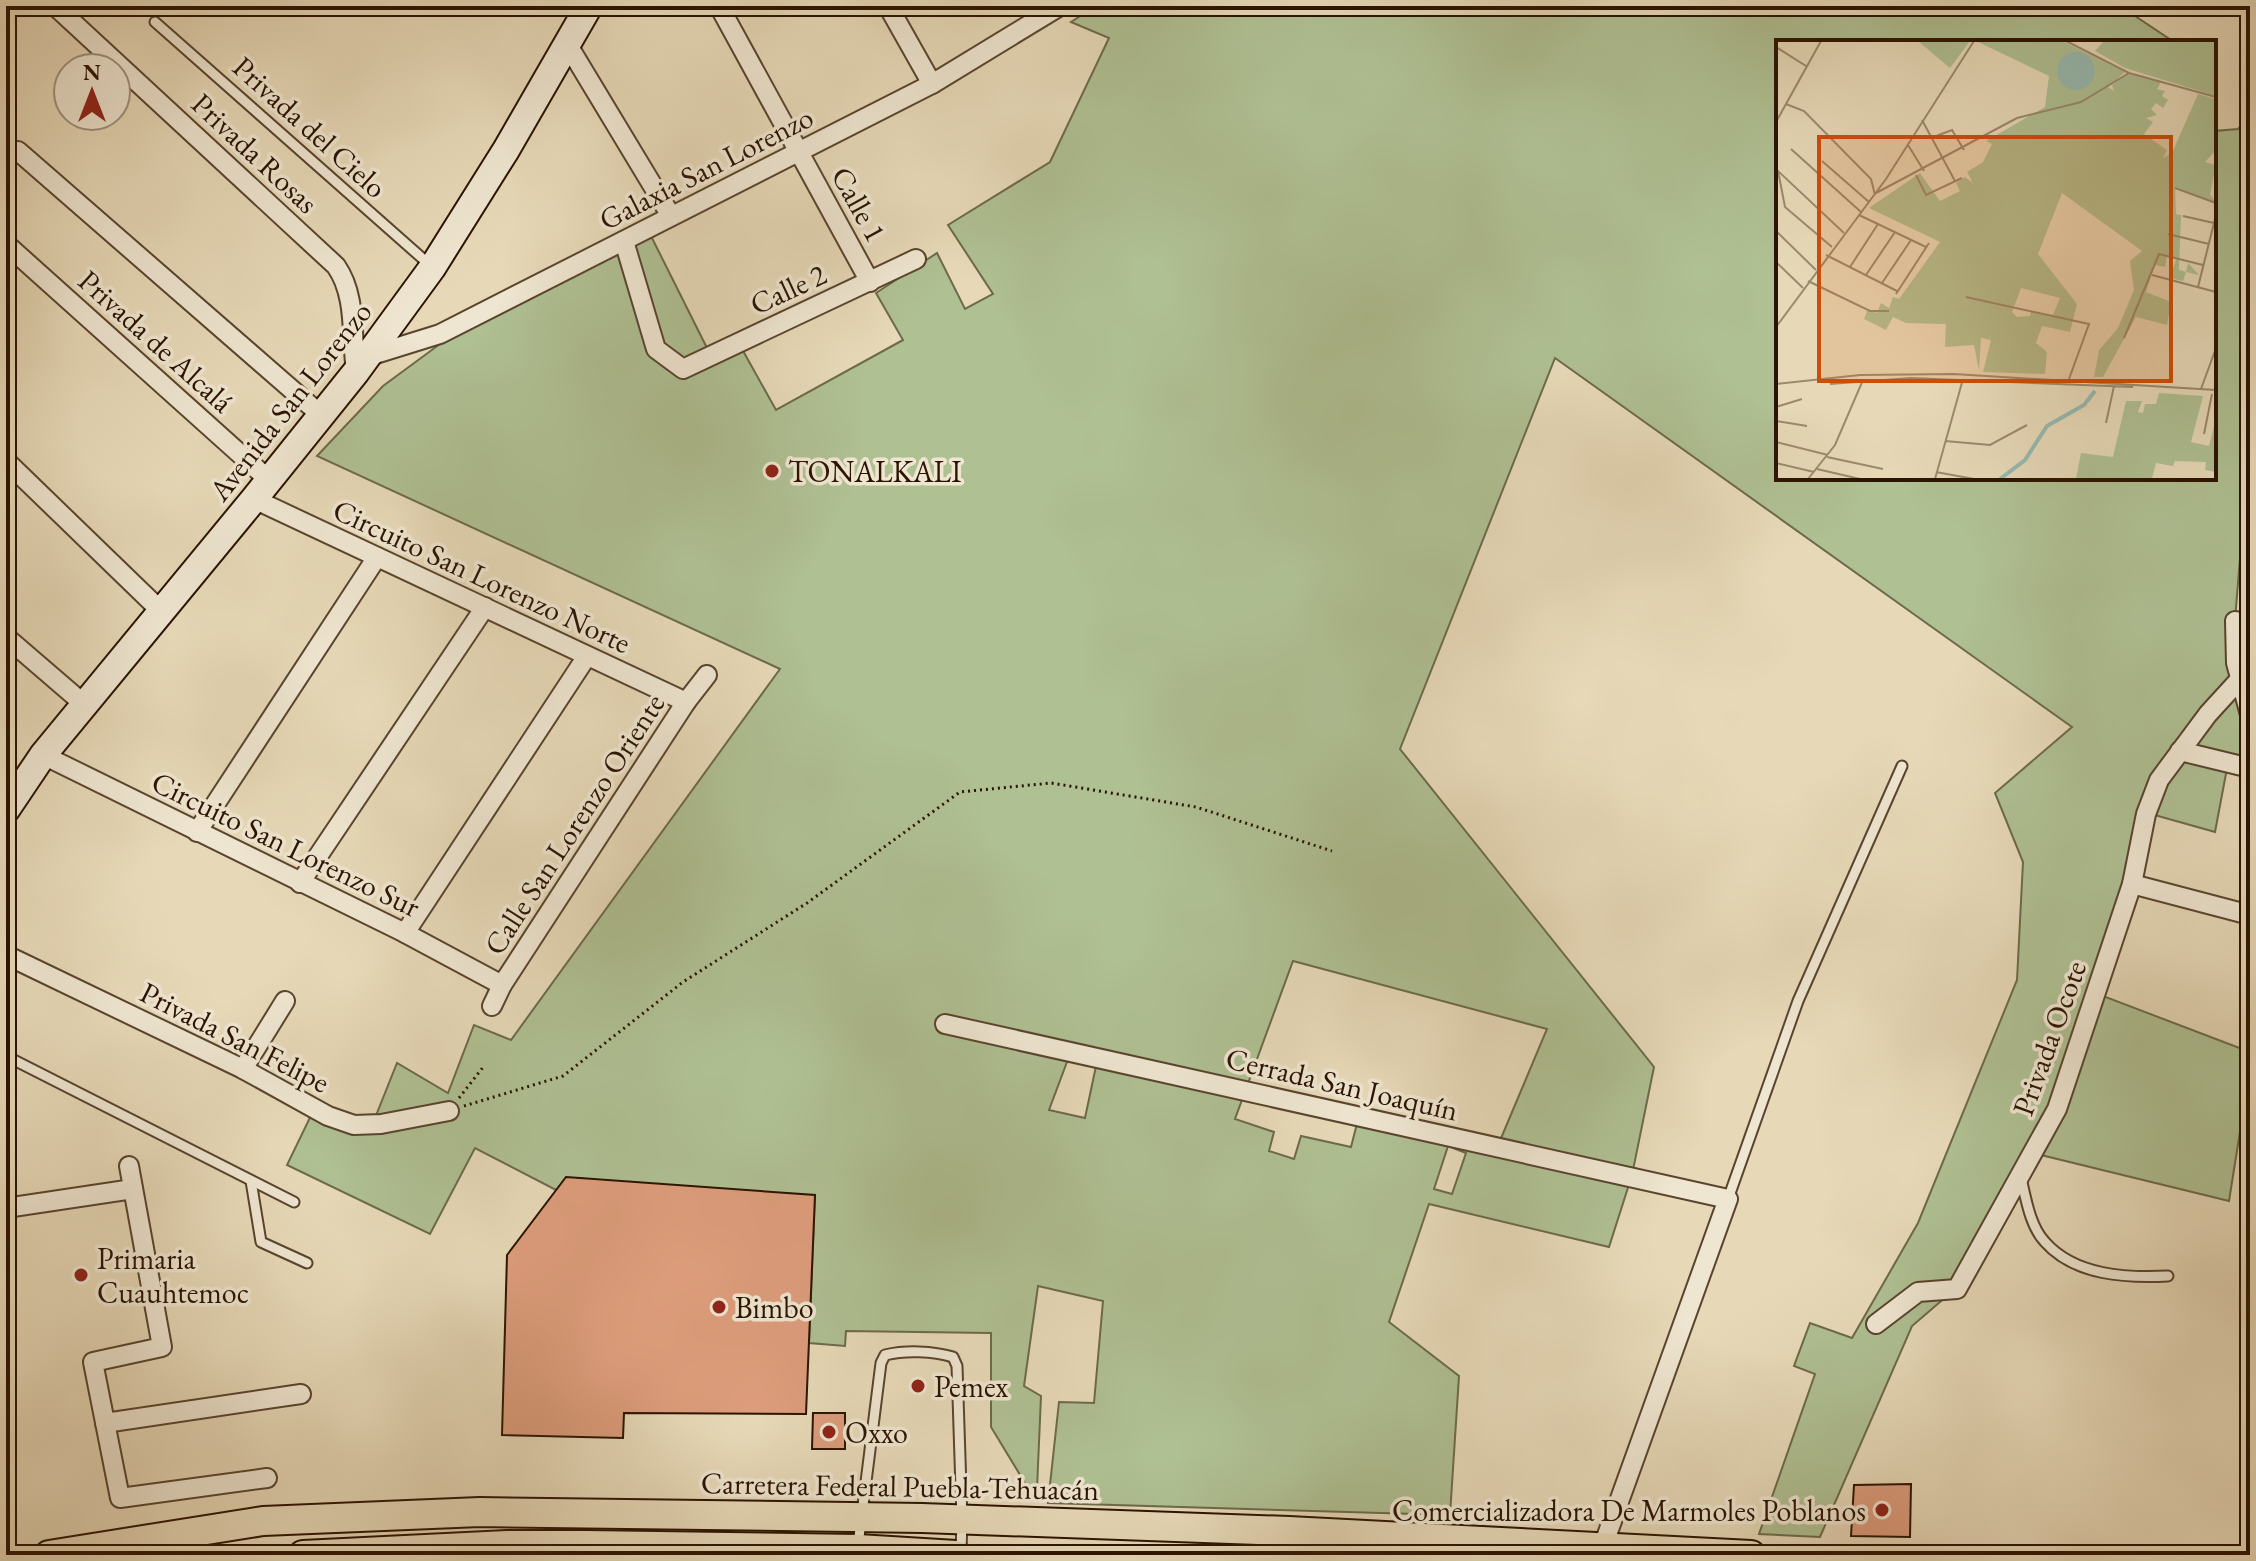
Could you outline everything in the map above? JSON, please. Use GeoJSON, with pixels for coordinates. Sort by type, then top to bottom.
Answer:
{"type":"FeatureCollection","features":[{"type":"Feature","properties":{"kind":"main road","name":"Carretera Federal Puebla-Tehuacán"},"geometry":{"type":"LineString","coordinates":[[49,1555],[263,1521],[480,1512],[922,1518],[1751,1555]]}},
{"type":"Feature","properties":{"kind":"main road"},"geometry":{"type":"LineString","coordinates":[[303,1555],[512,1550],[811,1552],[858,1549],[958,1555]]}},
{"type":"Feature","properties":{"kind":"street","name":"Privada Rosas"},"geometry":{"type":"LineString","coordinates":[[55,6],[336,266],[346,280],[352,313],[352,342],[361,364]]}},
{"type":"Feature","properties":{"kind":"street","name":"Avenida San Lorenzo"},"geometry":{"type":"LineString","coordinates":[[6,810],[43,755],[262,490],[432,268],[506,150],[589,6]]}},
{"type":"Feature","properties":{"kind":"street","name":"Calle 1"},"geometry":{"type":"LineString","coordinates":[[719,6],[870,282]]}},
{"type":"Feature","properties":{"kind":"street"},"geometry":{"type":"LineString","coordinates":[[888,6],[932,84]]}},
{"type":"Feature","properties":{"kind":"street","name":"Galaxia San Lorenzo"},"geometry":{"type":"LineString","coordinates":[[361,364],[440,334],[799,153],[932,84],[1060,6]]}},
{"type":"Feature","properties":{"kind":"street"},"geometry":{"type":"LineString","coordinates":[[566,42],[671,216]]}},
{"type":"Feature","properties":{"kind":"street"},"geometry":{"type":"LineString","coordinates":[[18,151],[321,415]]}},
{"type":"Feature","properties":{"kind":"street","name":"Calle 2"},"geometry":{"type":"LineString","coordinates":[[624,241],[656,349],[683,369],[916,259]]}},
{"type":"Feature","properties":{"kind":"street","name":"Privada de Alcalá"},"geometry":{"type":"LineString","coordinates":[[6,244],[262,490]]}},
{"type":"Feature","properties":{"kind":"street"},"geometry":{"type":"LineString","coordinates":[[6,461],[162,612]]}},
{"type":"Feature","properties":{"kind":"street","name":"Circuito San Lorenzo Norte"},"geometry":{"type":"LineString","coordinates":[[262,490],[377,557],[686,702]]}},
{"type":"Feature","properties":{"kind":"street"},"geometry":{"type":"LineString","coordinates":[[197,832],[377,557]]}},
{"type":"Feature","properties":{"kind":"street"},"geometry":{"type":"LineString","coordinates":[[300,883],[485,607]]}},
{"type":"Feature","properties":{"kind":"street"},"geometry":{"type":"LineString","coordinates":[[2243,623],[2236,663],[2245,676],[2250,715]]}},
{"type":"Feature","properties":{"kind":"street"},"geometry":{"type":"LineString","coordinates":[[6,637],[85,705]]}},
{"type":"Feature","properties":{"kind":"street"},"geometry":{"type":"LineString","coordinates":[[405,933],[587,656]]}},
{"type":"Feature","properties":{"kind":"street","name":"Calle San Lorenzo Oriente"},"geometry":{"type":"LineString","coordinates":[[492,1006],[502,985],[686,702],[707,675]]}},
{"type":"Feature","properties":{"kind":"street","name":"Privada Ocote"},"geometry":{"type":"LineString","coordinates":[[1876,1324],[1918,1292],[1957,1289],[2057,1109],[2132,884],[2146,814],[2159,780],[2208,714],[2245,676]]}},
{"type":"Feature","properties":{"kind":"street"},"geometry":{"type":"LineString","coordinates":[[2180,751],[2250,768]]}},
{"type":"Feature","properties":{"kind":"street","name":"Circuito San Lorenzo Sur"},"geometry":{"type":"LineString","coordinates":[[43,755],[405,933],[502,985]]}},
{"type":"Feature","properties":{"kind":"street"},"geometry":{"type":"LineString","coordinates":[[2132,884],[2250,915]]}},
{"type":"Feature","properties":{"kind":"street","name":"Privada San Felipe"},"geometry":{"type":"LineString","coordinates":[[6,955],[243,1069],[328,1116],[354,1125],[381,1124],[449,1111]]}},
{"type":"Feature","properties":{"kind":"street"},"geometry":{"type":"LineString","coordinates":[[243,1069],[285,1001]]}},
{"type":"Feature","properties":{"kind":"street","name":"Cerrada San Joaquín"},"geometry":{"type":"LineString","coordinates":[[945,1024],[1728,1199]]}},
{"type":"Feature","properties":{"kind":"street"},"geometry":{"type":"LineString","coordinates":[[129,1166],[162,1347],[93,1362],[120,1498],[267,1478]]}},
{"type":"Feature","properties":{"kind":"street"},"geometry":{"type":"LineString","coordinates":[[6,1208],[133,1189]]}},
{"type":"Feature","properties":{"kind":"street"},"geometry":{"type":"LineString","coordinates":[[1603,1546],[1728,1199]]}},
{"type":"Feature","properties":{"kind":"street"},"geometry":{"type":"LineString","coordinates":[[105,1423],[301,1394]]}},
{"type":"Feature","properties":{"kind":"street"},"geometry":{"type":"LineString","coordinates":[[920,1554],[922,1518]]}},
{"type":"Feature","properties":{"kind":"lane","name":"Privada del Cielo"},"geometry":{"type":"LineString","coordinates":[[155,22],[432,268]]}},
{"type":"Feature","properties":{"kind":"lane"},"geometry":{"type":"LineString","coordinates":[[1728,1199],[1798,1001],[1902,766]]}},
{"type":"Feature","properties":{"kind":"lane"},"geometry":{"type":"LineString","coordinates":[[6,1056],[294,1202]]}},
{"type":"Feature","properties":{"kind":"lane"},"geometry":{"type":"LineString","coordinates":[[2021,1175],[2031,1218],[2045,1242],[2067,1258],[2096,1271],[2125,1277],[2168,1276]]}},
{"type":"Feature","properties":{"kind":"lane"},"geometry":{"type":"LineString","coordinates":[[251,1181],[261,1242],[307,1263]]}},
{"type":"Feature","properties":{"kind":"lane"},"geometry":{"type":"LineString","coordinates":[[858,1549],[881,1363],[885,1355],[896,1352],[953,1357],[957,1366],[962,1520],[958,1555]]}},
{"type":"Feature","properties":{"kind":"path"},"geometry":{"type":"LineString","coordinates":[[449,1111],[563,1076],[683,982],[807,903],[960,792],[1051,783],[1196,807],[1332,851]]}},
{"type":"Feature","properties":{"kind":"path"},"geometry":{"type":"LineString","coordinates":[[449,1111],[484,1066]]}},
{"type":"Feature","properties":{"kind":"green space"},"geometry":{"type":"Polygon","coordinates":[[[1096,6],[2120,6],[2171,40],[1776,40],[1776,480],[2216,480],[2216,131],[2238,129],[2250,114],[2250,549],[2241,546],[2235,620],[2250,624],[2250,768],[2228,763],[2215,832],[2151,814],[2095,993],[2250,1052],[2229,1201],[2037,1154],[2067,1108],[2090,1014],[2062,1109],[1955,1289],[1912,1326],[1820,1537],[1759,1534],[1815,1374],[1794,1366],[1810,1323],[1852,1338],[1918,1223],[2017,980],[2023,862],[1995,793],[2072,727],[1555,358],[1400,749],[1654,1067],[1632,1175],[1609,1247],[1429,1204],[1389,1322],[1459,1376],[1450,1515],[1048,1503],[1059,1402],[1094,1403],[1103,1301],[1038,1286],[1024,1386],[1041,1396],[1037,1489],[1028,1488],[991,1427],[991,1333],[846,1331],[845,1346],[809,1343],[815,1195],[556,1190],[475,1148],[430,1234],[287,1165],[317,1103],[373,1123],[397,1063],[448,1093],[474,1025],[511,1040],[780,669],[317,456],[383,386],[463,327],[648,230],[707,348],[737,340],[776,410],[903,340],[876,293],[937,253],[965,309],[993,294],[948,225],[1050,162],[1109,38],[1071,22],[1096,6]],[[1293,961],[1235,1119],[1274,1132],[1269,1151],[1294,1159],[1301,1136],[1351,1147],[1360,1112],[1499,1143],[1547,1029],[1293,961]],[[1073,1046],[1049,1110],[1085,1118],[1099,1052],[1073,1046]],[[1448,1146],[1434,1189],[1452,1194],[1466,1153],[1448,1146]]]}},
{"type":"Feature","properties":{"kind":"building"},"geometry":{"type":"Polygon","coordinates":[[[566,1177],[815,1195],[806,1414],[624,1413],[623,1438],[502,1435],[507,1255],[566,1177]]]}},
{"type":"Feature","properties":{"kind":"building"},"geometry":{"type":"Polygon","coordinates":[[[813,1413],[845,1413],[845,1449],[812,1449],[813,1413]]]}},
{"type":"Feature","properties":{"kind":"building","name":"Comercializadora De Marmoles Poblanos"},"geometry":{"type":"Polygon","coordinates":[[[1911,1484],[1910,1537],[1851,1536],[1854,1485],[1911,1484]]]}},
{"type":"Feature","properties":{"kind":"place","name":"TONALKALI"},"geometry":{"type":"Point","coordinates":[772,471]}},
{"type":"Feature","properties":{"kind":"place","name":"Primaria Cuauhtemoc"},"geometry":{"type":"Point","coordinates":[81,1275]}},
{"type":"Feature","properties":{"kind":"place","name":"Bimbo"},"geometry":{"type":"Point","coordinates":[719,1307]}},
{"type":"Feature","properties":{"kind":"place","name":"Pemex"},"geometry":{"type":"Point","coordinates":[918,1386]}},
{"type":"Feature","properties":{"kind":"place","name":"Oxxo"},"geometry":{"type":"Point","coordinates":[829,1432]}},
{"type":"Feature","properties":{"kind":"place","name":"Comercializadora De Marmoles Poblanos"},"geometry":{"type":"Point","coordinates":[1882,1510]}}]}
